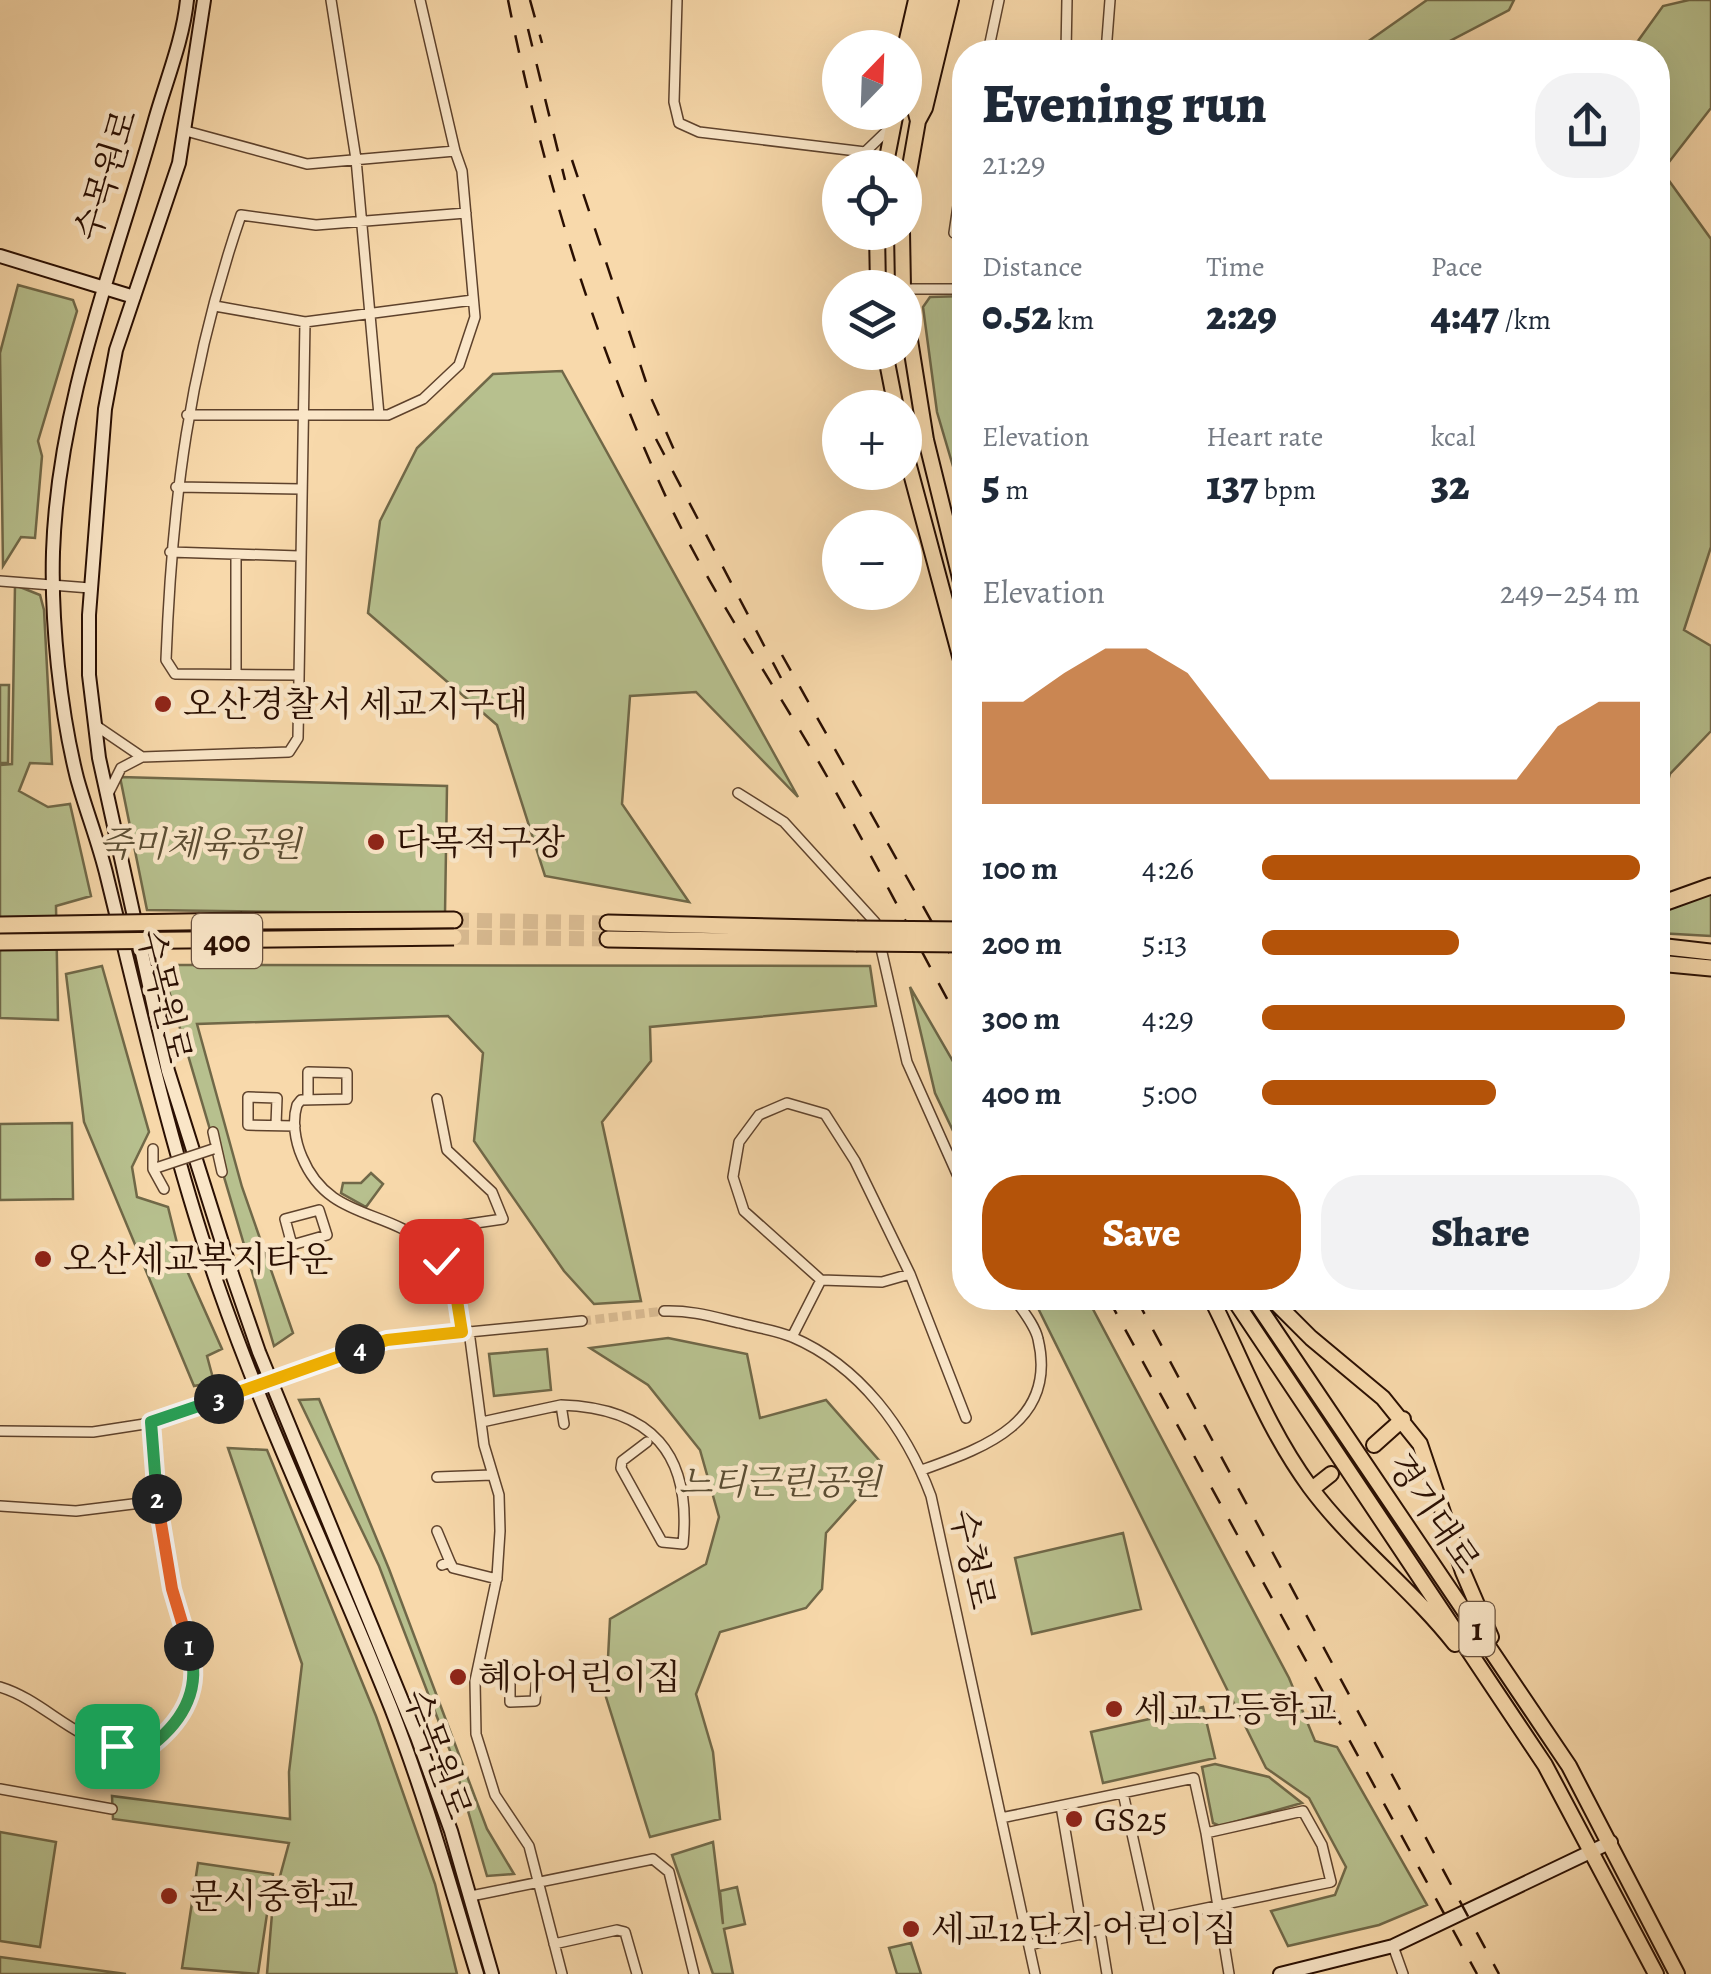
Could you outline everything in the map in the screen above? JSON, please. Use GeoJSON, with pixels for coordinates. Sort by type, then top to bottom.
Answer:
{"type":"FeatureCollection","features":[{"type":"Feature","properties":{"kind":"highway"},"geometry":{"type":"LineString","coordinates":[[1670,900],[1711,886]]}},
{"type":"Feature","properties":{"kind":"highway","name":"400"},"geometry":{"type":"LineString","coordinates":[[0,925],[454,920]]}},
{"type":"Feature","properties":{"kind":"highway"},"geometry":{"type":"LineString","coordinates":[[608,931],[856,936],[952,943]]}},
{"type":"Feature","properties":{"kind":"highway"},"geometry":{"type":"LineString","coordinates":[[856,936],[952,931]]}},
{"type":"Feature","properties":{"kind":"highway","name":"400"},"geometry":{"type":"LineString","coordinates":[[0,942],[454,937]]}},
{"type":"Feature","properties":{"kind":"highway"},"geometry":{"type":"LineString","coordinates":[[1670,947],[1711,952]]}},
{"type":"Feature","properties":{"kind":"highway"},"geometry":{"type":"LineString","coordinates":[[1670,964],[1711,968]]}},
{"type":"Feature","properties":{"kind":"main road"},"geometry":{"type":"LineString","coordinates":[[909,30],[916,0]]}},
{"type":"Feature","properties":{"kind":"main road"},"geometry":{"type":"LineString","coordinates":[[920,30],[927,0]]}},
{"type":"Feature","properties":{"kind":"main road"},"geometry":{"type":"LineString","coordinates":[[922,72],[939,0]]}},
{"type":"Feature","properties":{"kind":"main road"},"geometry":{"type":"LineString","coordinates":[[922,114],[952,0]]}},
{"type":"Feature","properties":{"kind":"main road"},"geometry":{"type":"LineString","coordinates":[[915,370],[926,440],[952,545]]}},
{"type":"Feature","properties":{"kind":"main road"},"geometry":{"type":"LineString","coordinates":[[915,490],[952,626]]}},
{"type":"Feature","properties":{"kind":"main road"},"geometry":{"type":"LineString","coordinates":[[1216,1310],[1267,1423],[1312,1489],[1344,1530],[1408,1589],[1482,1672]]}},
{"type":"Feature","properties":{"kind":"main road","name":"경기대로"},"geometry":{"type":"LineString","coordinates":[[1240,1310],[1545,1766],[1656,1974]]}},
{"type":"Feature","properties":{"kind":"main road","name":"경기대로"},"geometry":{"type":"LineString","coordinates":[[1261,1310],[1569,1766],[1677,1974]]}},
{"type":"Feature","properties":{"kind":"main road"},"geometry":{"type":"LineString","coordinates":[[1284,1310],[1403,1419],[1420,1444],[1462,1572],[1500,1661]]}},
{"type":"Feature","properties":{"kind":"main road"},"geometry":{"type":"LineString","coordinates":[[1374,1445],[1403,1419]]}},
{"type":"Feature","properties":{"kind":"main road"},"geometry":{"type":"LineString","coordinates":[[1312,1489],[1331,1474]]}},
{"type":"Feature","properties":{"kind":"street","name":"수목원로"},"geometry":{"type":"LineString","coordinates":[[187,0],[66,426],[56,498],[52,583],[76,774],[106,874],[152,1074],[202,1237],[254,1385],[392,1712],[431,1818],[477,1974]]}},
{"type":"Feature","properties":{"kind":"street","name":"수목원로"},"geometry":{"type":"LineString","coordinates":[[204,0],[186,132],[116,350],[106,408],[90,588],[90,675],[95,724],[107,796],[168,1071],[270,1379],[418,1737],[471,1896],[492,1974]]}},
{"type":"Feature","properties":{"kind":"street"},"geometry":{"type":"LineString","coordinates":[[332,0],[356,160],[379,415]]}},
{"type":"Feature","properties":{"kind":"street"},"geometry":{"type":"LineString","coordinates":[[187,415],[379,415],[422,399],[459,365],[474,317],[466,213],[456,151],[420,0]]}},
{"type":"Feature","properties":{"kind":"street"},"geometry":{"type":"LineString","coordinates":[[677,0],[674,102],[679,123],[699,132],[848,150]]}},
{"type":"Feature","properties":{"kind":"street"},"geometry":{"type":"LineString","coordinates":[[991,40],[999,0]]}},
{"type":"Feature","properties":{"kind":"street"},"geometry":{"type":"LineString","coordinates":[[1066,0],[1066,40]]}},
{"type":"Feature","properties":{"kind":"street"},"geometry":{"type":"LineString","coordinates":[[1107,40],[1110,0]]}},
{"type":"Feature","properties":{"kind":"street"},"geometry":{"type":"LineString","coordinates":[[867,150],[883,130]]}},
{"type":"Feature","properties":{"kind":"street"},"geometry":{"type":"LineString","coordinates":[[186,132],[307,164],[456,151]]}},
{"type":"Feature","properties":{"kind":"street"},"geometry":{"type":"LineString","coordinates":[[298,674],[175,674],[166,660],[170,552],[187,415],[241,216],[316,225],[466,213]]}},
{"type":"Feature","properties":{"kind":"street"},"geometry":{"type":"LineString","coordinates":[[0,256],[134,297]]}},
{"type":"Feature","properties":{"kind":"street"},"geometry":{"type":"LineString","coordinates":[[922,288],[952,288]]}},
{"type":"Feature","properties":{"kind":"street"},"geometry":{"type":"LineString","coordinates":[[215,306],[305,322],[473,300]]}},
{"type":"Feature","properties":{"kind":"street"},"geometry":{"type":"LineString","coordinates":[[107,796],[121,768],[142,757],[289,752],[298,738],[305,322]]}},
{"type":"Feature","properties":{"kind":"street"},"geometry":{"type":"LineString","coordinates":[[176,487],[300,489]]}},
{"type":"Feature","properties":{"kind":"street"},"geometry":{"type":"LineString","coordinates":[[170,552],[299,556]]}},
{"type":"Feature","properties":{"kind":"street"},"geometry":{"type":"LineString","coordinates":[[236,555],[236,671]]}},
{"type":"Feature","properties":{"kind":"street"},"geometry":{"type":"LineString","coordinates":[[0,581],[90,588]]}},
{"type":"Feature","properties":{"kind":"street"},"geometry":{"type":"LineString","coordinates":[[95,724],[142,757]]}},
{"type":"Feature","properties":{"kind":"street"},"geometry":{"type":"LineString","coordinates":[[738,793],[784,822],[875,922],[908,1062],[952,1162]]}},
{"type":"Feature","properties":{"kind":"street"},"geometry":{"type":"LineString","coordinates":[[308,1100],[308,1072],[348,1073],[348,1100],[308,1100],[295,1109],[295,1126],[307,1168],[332,1197],[354,1212],[398,1226],[428,1246],[453,1284],[499,1495],[497,1580],[479,1665],[474,1716],[480,1753],[496,1795],[529,1846],[562,1974]]}},
{"type":"Feature","properties":{"kind":"street"},"geometry":{"type":"LineString","coordinates":[[276,1125],[277,1098],[248,1097],[248,1125],[295,1126]]}},
{"type":"Feature","properties":{"kind":"street"},"geometry":{"type":"LineString","coordinates":[[428,1246],[455,1226],[503,1220],[492,1192],[447,1150],[437,1099]]}},
{"type":"Feature","properties":{"kind":"street"},"geometry":{"type":"LineString","coordinates":[[910,1274],[882,1282],[821,1280],[744,1210],[733,1176],[739,1142],[758,1115],[787,1103],[825,1114],[855,1161],[910,1274],[966,1418]]}},
{"type":"Feature","properties":{"kind":"street"},"geometry":{"type":"LineString","coordinates":[[213,1132],[222,1172]]}},
{"type":"Feature","properties":{"kind":"street"},"geometry":{"type":"LineString","coordinates":[[156,1168],[216,1148]]}},
{"type":"Feature","properties":{"kind":"street"},"geometry":{"type":"LineString","coordinates":[[154,1149],[164,1189]]}},
{"type":"Feature","properties":{"kind":"street"},"geometry":{"type":"LineString","coordinates":[[320,1210],[326,1236],[292,1245],[285,1218],[320,1210],[332,1197]]}},
{"type":"Feature","properties":{"kind":"street"},"geometry":{"type":"LineString","coordinates":[[792,1337],[821,1280]]}},
{"type":"Feature","properties":{"kind":"street","name":"수청로"},"geometry":{"type":"LineString","coordinates":[[664,1311],[690,1310],[792,1337],[849,1374],[888,1411],[922,1470],[932,1496],[1035,1974]]}},
{"type":"Feature","properties":{"kind":"street"},"geometry":{"type":"LineString","coordinates":[[922,1470],[1008,1435],[1027,1412],[1038,1380],[1038,1338],[1021,1310]]}},
{"type":"Feature","properties":{"kind":"street"},"geometry":{"type":"LineString","coordinates":[[0,1431],[92,1432],[151,1422],[387,1340],[582,1321]]}},
{"type":"Feature","properties":{"kind":"street"},"geometry":{"type":"LineString","coordinates":[[482,1422],[561,1405],[596,1406],[642,1423],[666,1446],[679,1477],[686,1521],[683,1544],[662,1542],[620,1468],[647,1442]]}},
{"type":"Feature","properties":{"kind":"street"},"geometry":{"type":"LineString","coordinates":[[561,1405],[564,1424]]}},
{"type":"Feature","properties":{"kind":"street"},"geometry":{"type":"LineString","coordinates":[[0,1687],[46,1710],[74,1731],[117,1746],[152,1745],[184,1714],[194,1680],[192,1656],[172,1589],[157,1501],[151,1422]]}},
{"type":"Feature","properties":{"kind":"street"},"geometry":{"type":"LineString","coordinates":[[437,1477],[492,1475]]}},
{"type":"Feature","properties":{"kind":"street"},"geometry":{"type":"LineString","coordinates":[[0,1506],[76,1511],[157,1501]]}},
{"type":"Feature","properties":{"kind":"street"},"geometry":{"type":"LineString","coordinates":[[438,1531],[446,1564],[497,1580]]}},
{"type":"Feature","properties":{"kind":"street"},"geometry":{"type":"LineString","coordinates":[[479,1665],[510,1670]]}},
{"type":"Feature","properties":{"kind":"street"},"geometry":{"type":"LineString","coordinates":[[1001,1818],[1194,1778],[1229,1974]]}},
{"type":"Feature","properties":{"kind":"street"},"geometry":{"type":"LineString","coordinates":[[0,1790],[112,1809]]}},
{"type":"Feature","properties":{"kind":"street"},"geometry":{"type":"LineString","coordinates":[[1124,1792],[1151,1920]]}},
{"type":"Feature","properties":{"kind":"street"},"geometry":{"type":"LineString","coordinates":[[1061,1806],[1083,1935]]}},
{"type":"Feature","properties":{"kind":"street"},"geometry":{"type":"LineString","coordinates":[[1029,1945],[1332,1882],[1322,1844],[1303,1811],[1206,1833]]}},
{"type":"Feature","properties":{"kind":"street"},"geometry":{"type":"LineString","coordinates":[[1280,1974],[1393,1946],[1611,1842]]}},
{"type":"Feature","properties":{"kind":"street"},"geometry":{"type":"LineString","coordinates":[[471,1896],[653,1859],[669,1872],[694,1974]]}},
{"type":"Feature","properties":{"kind":"street"},"geometry":{"type":"LineString","coordinates":[[554,1944],[618,1930],[625,1932],[637,1974]]}},
{"type":"Feature","properties":{"kind":"street"},"geometry":{"type":"LineString","coordinates":[[1100,1931],[1107,1974]]}},
{"type":"Feature","properties":{"kind":"street"},"geometry":{"type":"LineString","coordinates":[[1393,1946],[1403,1974]]}},
{"type":"Feature","properties":{"kind":"green space"},"geometry":{"type":"Polygon","coordinates":[[[1427,0],[1514,0],[1509,10],[1452,40],[1370,40],[1427,0]]]}},
{"type":"Feature","properties":{"kind":"green space"},"geometry":{"type":"Polygon","coordinates":[[[1711,0],[1711,108],[1670,161],[1670,40],[1639,40],[1663,6],[1711,0]]]}},
{"type":"Feature","properties":{"kind":"green space"},"geometry":{"type":"Polygon","coordinates":[[[1670,182],[1711,239],[1711,547],[1684,630],[1711,646],[1711,731],[1670,774],[1670,182]]]}},
{"type":"Feature","properties":{"kind":"green space"},"geometry":{"type":"Polygon","coordinates":[[[18,285],[73,300],[77,311],[38,441],[42,456],[35,538],[21,537],[3,566],[0,353],[18,285]]]}},
{"type":"Feature","properties":{"kind":"green space"},"geometry":{"type":"Polygon","coordinates":[[[952,296],[952,463],[937,412],[923,307],[930,297],[952,296]]]}},
{"type":"Feature","properties":{"kind":"green space"},"geometry":{"type":"Polygon","coordinates":[[[562,371],[798,797],[696,692],[630,696],[622,804],[689,902],[545,876],[497,725],[368,613],[380,521],[417,448],[493,374],[562,371]]]}},
{"type":"Feature","properties":{"kind":"green space","name":"죽미체육공원"},"geometry":{"type":"Polygon","coordinates":[[[15,585],[40,595],[44,610],[52,764],[30,763],[19,791],[48,807],[70,804],[91,896],[56,906],[58,1020],[0,1018],[0,765],[12,764],[15,585]]]}},
{"type":"Feature","properties":{"kind":"green space"},"geometry":{"type":"Polygon","coordinates":[[[0,685],[9,685],[8,763],[0,763],[0,685]]]}},
{"type":"Feature","properties":{"kind":"green space","name":"죽미체육공원"},"geometry":{"type":"Polygon","coordinates":[[[120,777],[447,786],[445,914],[147,910],[120,777]]]}},
{"type":"Feature","properties":{"kind":"green space"},"geometry":{"type":"Polygon","coordinates":[[[1711,891],[1711,936],[1670,934],[1670,906],[1711,891]]]}},
{"type":"Feature","properties":{"kind":"green space"},"geometry":{"type":"Polygon","coordinates":[[[178,965],[870,966],[876,1006],[650,1027],[651,1061],[602,1122],[641,1301],[594,1304],[564,1271],[474,1141],[483,1053],[448,1016],[197,1024],[242,1187],[293,1333],[274,1346],[164,974],[178,965]]]}},
{"type":"Feature","properties":{"kind":"green space"},"geometry":{"type":"Polygon","coordinates":[[[102,966],[149,1132],[132,1167],[137,1197],[168,1207],[180,1255],[222,1349],[207,1356],[214,1382],[194,1386],[84,1122],[66,974],[102,966]]]}},
{"type":"Feature","properties":{"kind":"green space"},"geometry":{"type":"Polygon","coordinates":[[[910,987],[952,1060],[952,1129],[935,1093],[910,987]]]}},
{"type":"Feature","properties":{"kind":"green space"},"geometry":{"type":"Polygon","coordinates":[[[72,1123],[73,1199],[0,1200],[0,1124],[72,1123]]]}},
{"type":"Feature","properties":{"kind":"green space"},"geometry":{"type":"Polygon","coordinates":[[[371,1173],[383,1184],[366,1207],[341,1193],[343,1183],[361,1183],[371,1173]]]}},
{"type":"Feature","properties":{"kind":"green space"},"geometry":{"type":"Polygon","coordinates":[[[1039,1310],[1093,1310],[1289,1678],[1315,1741],[1337,1747],[1427,1905],[1379,1925],[1288,1946],[1271,1911],[1335,1895],[1346,1867],[1309,1798],[1266,1768],[1039,1310]]]}},
{"type":"Feature","properties":{"kind":"green space","name":"느티근린공원"},"geometry":{"type":"Polygon","coordinates":[[[668,1338],[747,1354],[760,1418],[826,1400],[885,1467],[826,1533],[822,1589],[806,1608],[720,1632],[696,1694],[713,1752],[720,1819],[650,1837],[606,1697],[610,1619],[706,1564],[719,1517],[700,1450],[648,1385],[590,1348],[668,1338]]]}},
{"type":"Feature","properties":{"kind":"green space"},"geometry":{"type":"Polygon","coordinates":[[[547,1349],[551,1390],[494,1396],[489,1354],[547,1349]]]}},
{"type":"Feature","properties":{"kind":"green space"},"geometry":{"type":"Polygon","coordinates":[[[319,1399],[389,1569],[487,1829],[514,1874],[487,1876],[452,1756],[379,1566],[299,1400],[319,1399]]]}},
{"type":"Feature","properties":{"kind":"green space"},"geometry":{"type":"Polygon","coordinates":[[[228,1448],[267,1450],[376,1716],[435,1884],[457,1974],[267,1974],[273,1902],[289,1843],[113,1819],[112,1796],[290,1819],[289,1772],[302,1664],[228,1448]]]}},
{"type":"Feature","properties":{"kind":"green space"},"geometry":{"type":"Polygon","coordinates":[[[1123,1533],[1141,1609],[1032,1634],[1015,1558],[1123,1533]]]}},
{"type":"Feature","properties":{"kind":"green space"},"geometry":{"type":"Polygon","coordinates":[[[1203,1707],[1215,1758],[1103,1783],[1091,1732],[1203,1707]]]}},
{"type":"Feature","properties":{"kind":"green space"},"geometry":{"type":"Polygon","coordinates":[[[1215,1764],[1269,1777],[1302,1803],[1220,1826],[1213,1823],[1202,1767],[1215,1764]]]}},
{"type":"Feature","properties":{"kind":"green space"},"geometry":{"type":"Polygon","coordinates":[[[0,1832],[56,1842],[40,1947],[0,1941],[0,1832]]]}},
{"type":"Feature","properties":{"kind":"green space"},"geometry":{"type":"Polygon","coordinates":[[[713,1842],[723,1924],[720,1891],[737,1887],[745,1924],[724,1929],[733,1974],[713,1974],[672,1855],[713,1842]]]}},
{"type":"Feature","properties":{"kind":"green space"},"geometry":{"type":"Polygon","coordinates":[[[198,1863],[273,1874],[258,1974],[182,1968],[198,1863]]]}},
{"type":"Feature","properties":{"kind":"green space"},"geometry":{"type":"Polygon","coordinates":[[[911,1943],[921,1974],[897,1974],[889,1948],[911,1943]]]}},
{"type":"Feature","properties":{"kind":"green space"},"geometry":{"type":"Polygon","coordinates":[[[0,1957],[126,1974],[0,1974],[0,1957]]]}},
{"type":"Feature","properties":{"kind":"tunnel"},"geometry":{"type":"LineString","coordinates":[[454,920],[608,923]]}},
{"type":"Feature","properties":{"kind":"tunnel"},"geometry":{"type":"LineString","coordinates":[[454,937],[608,939]]}},
{"type":"Feature","properties":{"kind":"tunnel"},"geometry":{"type":"LineString","coordinates":[[582,1321],[664,1311]]}},
{"type":"Feature","properties":{"kind":"railway"},"geometry":{"type":"LineString","coordinates":[[508,0],[537,127],[572,253],[615,377],[666,497],[721,600],[840,799],[952,1008]]}},
{"type":"Feature","properties":{"kind":"railway"},"geometry":{"type":"LineString","coordinates":[[530,0],[542,43]]}},
{"type":"Feature","properties":{"kind":"railway"},"geometry":{"type":"LineString","coordinates":[[528,29],[565,180]]}},
{"type":"Feature","properties":{"kind":"railway"},"geometry":{"type":"LineString","coordinates":[[572,160],[652,400],[675,452]]}},
{"type":"Feature","properties":{"kind":"railway"},"geometry":{"type":"LineString","coordinates":[[656,439],[781,678]]}},
{"type":"Feature","properties":{"kind":"railway"},"geometry":{"type":"LineString","coordinates":[[782,655],[952,958]]}},
{"type":"Feature","properties":{"kind":"railway"},"geometry":{"type":"LineString","coordinates":[[1115,1310],[1477,1974]]}},
{"type":"Feature","properties":{"kind":"railway"},"geometry":{"type":"LineString","coordinates":[[1142,1310],[1499,1974]]}},
{"type":"Feature","properties":{"kind":"place","name":"오산경찰서 세교지구대"},"geometry":{"type":"Point","coordinates":[163,704]}},
{"type":"Feature","properties":{"kind":"place","name":"다목적구장"},"geometry":{"type":"Point","coordinates":[376,842]}},
{"type":"Feature","properties":{"kind":"place","name":"오산세교복지타운"},"geometry":{"type":"Point","coordinates":[43,1259]}},
{"type":"Feature","properties":{"kind":"place","name":"혜아어린이집"},"geometry":{"type":"Point","coordinates":[458,1677]}},
{"type":"Feature","properties":{"kind":"place","name":"세교고등학교"},"geometry":{"type":"Point","coordinates":[1114,1709]}},
{"type":"Feature","properties":{"kind":"place","name":"GS25"},"geometry":{"type":"Point","coordinates":[1074,1819]}},
{"type":"Feature","properties":{"kind":"place","name":"문시중학교"},"geometry":{"type":"Point","coordinates":[169,1896]}},
{"type":"Feature","properties":{"kind":"place","name":"세교12단지 어린이집"},"geometry":{"type":"Point","coordinates":[911,1929]}},
{"type":"Feature","properties":{"kind":"route"},"geometry":{"type":"LineString","coordinates":[[117,1746],[152,1745],[168,1732],[184,1714],[194,1680],[192,1656],[172,1589],[157,1501],[151,1422],[387,1340],[462,1332],[456,1294],[441,1261]]}}]}
